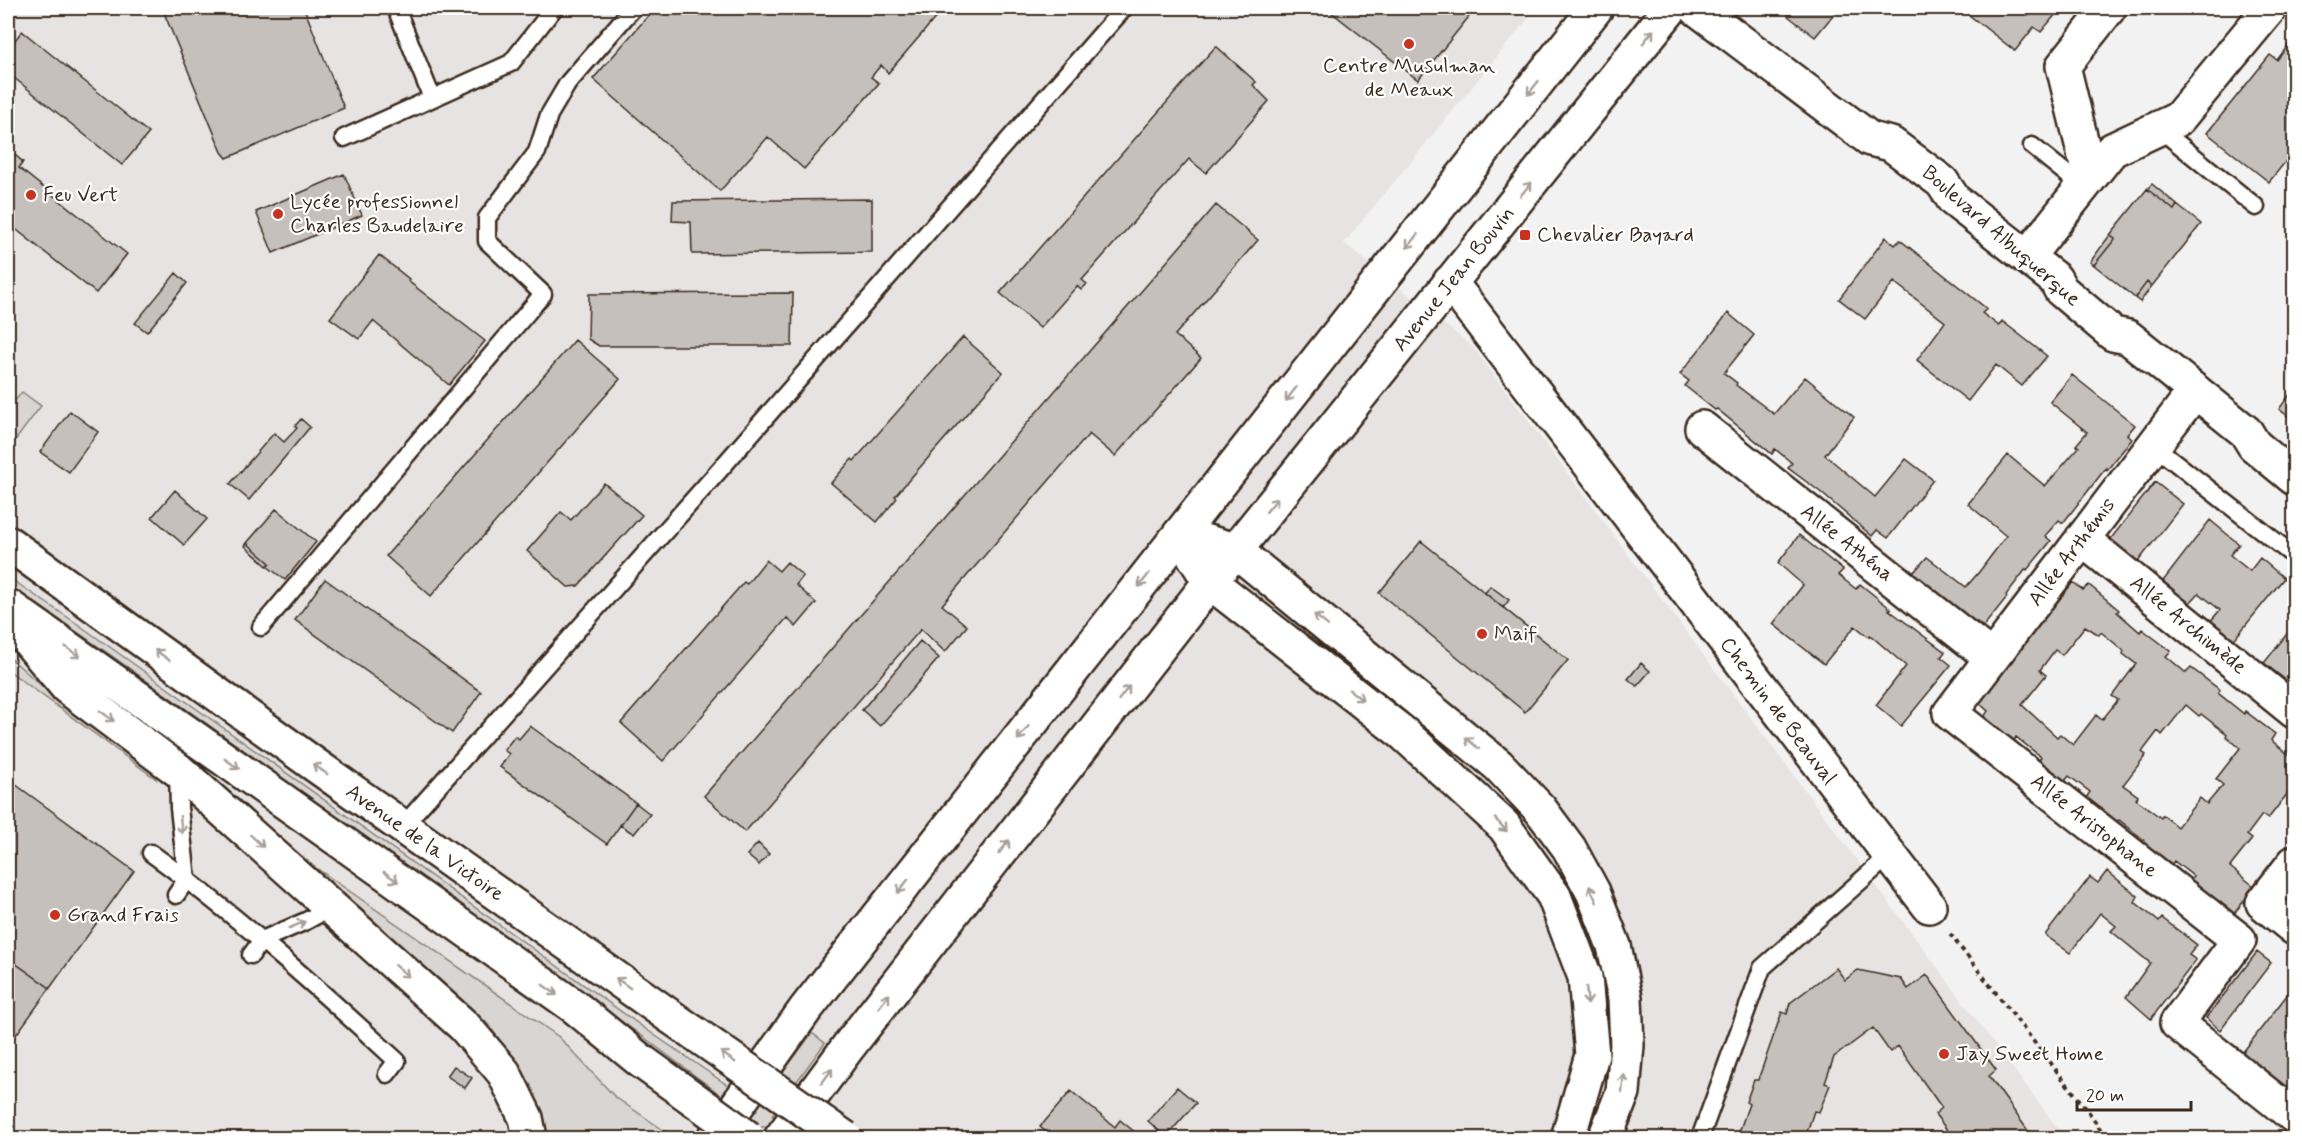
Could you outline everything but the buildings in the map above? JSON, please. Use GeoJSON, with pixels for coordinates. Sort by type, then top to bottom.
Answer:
{"type":"FeatureCollection","features":[{"type":"Feature","properties":{"kind":"main road"},"geometry":{"type":"LineString","coordinates":[[1568,8],[1569,42]]}},
{"type":"Feature","properties":{"kind":"main road"},"geometry":{"type":"LineString","coordinates":[[714,1138],[805,1011],[1596,8]]}},
{"type":"Feature","properties":{"kind":"main road","name":"Avenue Jean Bouvin"},"geometry":{"type":"LineString","coordinates":[[781,1138],[848,1047],[1235,550],[1671,8]]}},
{"type":"Feature","properties":{"kind":"main road","name":"Boulevard Albuquerque"},"geometry":{"type":"LineString","coordinates":[[1696,8],[1870,140],[1891,144],[1942,182],[1954,200],[2055,279],[2061,290],[2114,334],[2128,337],[2246,432],[2254,446],[2295,478]]}},
{"type":"Feature","properties":{"kind":"main road"},"geometry":{"type":"LineString","coordinates":[[2086,182],[2063,66],[2109,8]]}},
{"type":"Feature","properties":{"kind":"main road"},"geometry":{"type":"LineString","coordinates":[[2027,257],[2112,150],[2178,119],[2211,67],[2270,8]]}},
{"type":"Feature","properties":{"kind":"main road","name":"Chemin de Beauval"},"geometry":{"type":"LineString","coordinates":[[1450,282],[1929,906]]}},
{"type":"Feature","properties":{"kind":"main road","name":"Allée Arthémis"},"geometry":{"type":"LineString","coordinates":[[1950,713],[2195,391]]}},
{"type":"Feature","properties":{"kind":"main road","name":"Allée Athéna"},"geometry":{"type":"LineString","coordinates":[[1702,428],[1992,658]]}},
{"type":"Feature","properties":{"kind":"main road"},"geometry":{"type":"LineString","coordinates":[[1180,534],[1235,550],[1498,765],[1540,809],[1569,848],[1593,892],[1614,946],[1624,998],[1627,1045],[1623,1092],[1605,1138]]}},
{"type":"Feature","properties":{"kind":"main road"},"geometry":{"type":"LineString","coordinates":[[1180,534],[1210,582],[1386,720],[1504,826],[1554,896],[1585,977],[1592,1056],[1568,1138]]}},
{"type":"Feature","properties":{"kind":"main road","name":"Allée Archimède"},"geometry":{"type":"LineString","coordinates":[[2082,539],[2295,711]]}},
{"type":"Feature","properties":{"kind":"main road","name":"Avenue de la Victoire"},"geometry":{"type":"LineString","coordinates":[[8,543],[402,827],[845,1138]]}},
{"type":"Feature","properties":{"kind":"main road"},"geometry":{"type":"LineString","coordinates":[[8,606],[565,1000],[641,1060],[748,1138]]}},
{"type":"Feature","properties":{"kind":"main road"},"geometry":{"type":"LineString","coordinates":[[8,615],[67,687],[178,770],[464,1026],[504,1073],[526,1118],[530,1138]]}},
{"type":"Feature","properties":{"kind":"main road","name":"Allée Aristophane"},"geometry":{"type":"LineString","coordinates":[[1950,713],[2239,940],[2177,1023],[2295,1116]]}},
{"type":"Feature","properties":{"kind":"main road"},"geometry":{"type":"LineString","coordinates":[[2295,863],[2263,903],[2295,928]]}},
{"type":"Feature","properties":{"kind":"lane"},"geometry":{"type":"LineString","coordinates":[[396,8],[432,98]]}},
{"type":"Feature","properties":{"kind":"lane"},"geometry":{"type":"LineString","coordinates":[[344,138],[511,63],[554,8]]}},
{"type":"Feature","properties":{"kind":"lane"},"geometry":{"type":"LineString","coordinates":[[261,627],[543,294],[487,241],[487,218],[537,152],[549,115],[568,82],[633,8]]}},
{"type":"Feature","properties":{"kind":"lane"},"geometry":{"type":"LineString","coordinates":[[402,827],[716,474],[1124,8]]}},
{"type":"Feature","properties":{"kind":"lane"},"geometry":{"type":"LineString","coordinates":[[2160,129],[2256,207]]}},
{"type":"Feature","properties":{"kind":"lane"},"geometry":{"type":"LineString","coordinates":[[2032,146],[2086,182]]}},
{"type":"Feature","properties":{"kind":"lane"},"geometry":{"type":"LineString","coordinates":[[2154,445],[2295,556]]}},
{"type":"Feature","properties":{"kind":"lane"},"geometry":{"type":"LineString","coordinates":[[176,895],[188,879],[178,808],[178,770]]}},
{"type":"Feature","properties":{"kind":"lane"},"geometry":{"type":"LineString","coordinates":[[151,853],[188,879],[262,940],[397,1061],[387,1074]]}},
{"type":"Feature","properties":{"kind":"lane"},"geometry":{"type":"LineString","coordinates":[[1700,1138],[1762,968],[1890,855]]}},
{"type":"Feature","properties":{"kind":"lane"},"geometry":{"type":"LineString","coordinates":[[251,955],[262,940],[330,908]]}},
{"type":"Feature","properties":{"kind":"lane"},"geometry":{"type":"LineString","coordinates":[[318,1012],[328,998]]}},
{"type":"Feature","properties":{"kind":"path"},"geometry":{"type":"LineString","coordinates":[[1929,906],[2088,1111],[2106,1138]]}},
{"type":"Feature","properties":{"kind":"shaded area"},"geometry":{"type":"Polygon","coordinates":[[[8,8],[1537,8],[1344,243],[1473,347],[2065,1138],[8,1138],[8,8]]]}},
{"type":"Feature","properties":{"kind":"shaded area"},"geometry":{"type":"Polygon","coordinates":[[[22,392],[41,406],[8,450],[8,409],[22,392]]]}},
{"type":"Feature","properties":{"kind":"shaded area"},"geometry":{"type":"Polygon","coordinates":[[[8,577],[79,625],[647,1030],[758,1106],[812,1033],[825,1043],[772,1115],[807,1138],[780,1138],[763,1126],[754,1138],[735,1138],[750,1117],[642,1036],[8,584],[8,577]]]}},
{"type":"Feature","properties":{"kind":"shaded area"},"geometry":{"type":"Polygon","coordinates":[[[8,656],[43,687],[151,768],[156,779],[8,670],[8,656]]]}},
{"type":"Feature","properties":{"kind":"shaded area"},"geometry":{"type":"Polygon","coordinates":[[[312,865],[559,1037],[615,1097],[675,1138],[549,1138],[538,1102],[517,1062],[486,1022],[312,865]]]}},
{"type":"Feature","properties":{"kind":"place","name":"Centre Musulman de Meaux"},"geometry":{"type":"Point","coordinates":[1409,44]}},
{"type":"Feature","properties":{"kind":"place","name":"Feu Vert"},"geometry":{"type":"Point","coordinates":[31,195]}},
{"type":"Feature","properties":{"kind":"place","name":"Lycée professionnel Charles Baudelaire"},"geometry":{"type":"Point","coordinates":[278,214]}},
{"type":"Feature","properties":{"kind":"place","name":"Chevalier Bayard"},"geometry":{"type":"Point","coordinates":[1525,235]}},
{"type":"Feature","properties":{"kind":"place","name":"Maif"},"geometry":{"type":"Point","coordinates":[1482,634]}},
{"type":"Feature","properties":{"kind":"place","name":"Grand Frais"},"geometry":{"type":"Point","coordinates":[55,915]}},
{"type":"Feature","properties":{"kind":"place","name":"Jay Sweet Home"},"geometry":{"type":"Point","coordinates":[1944,1054]}}]}
